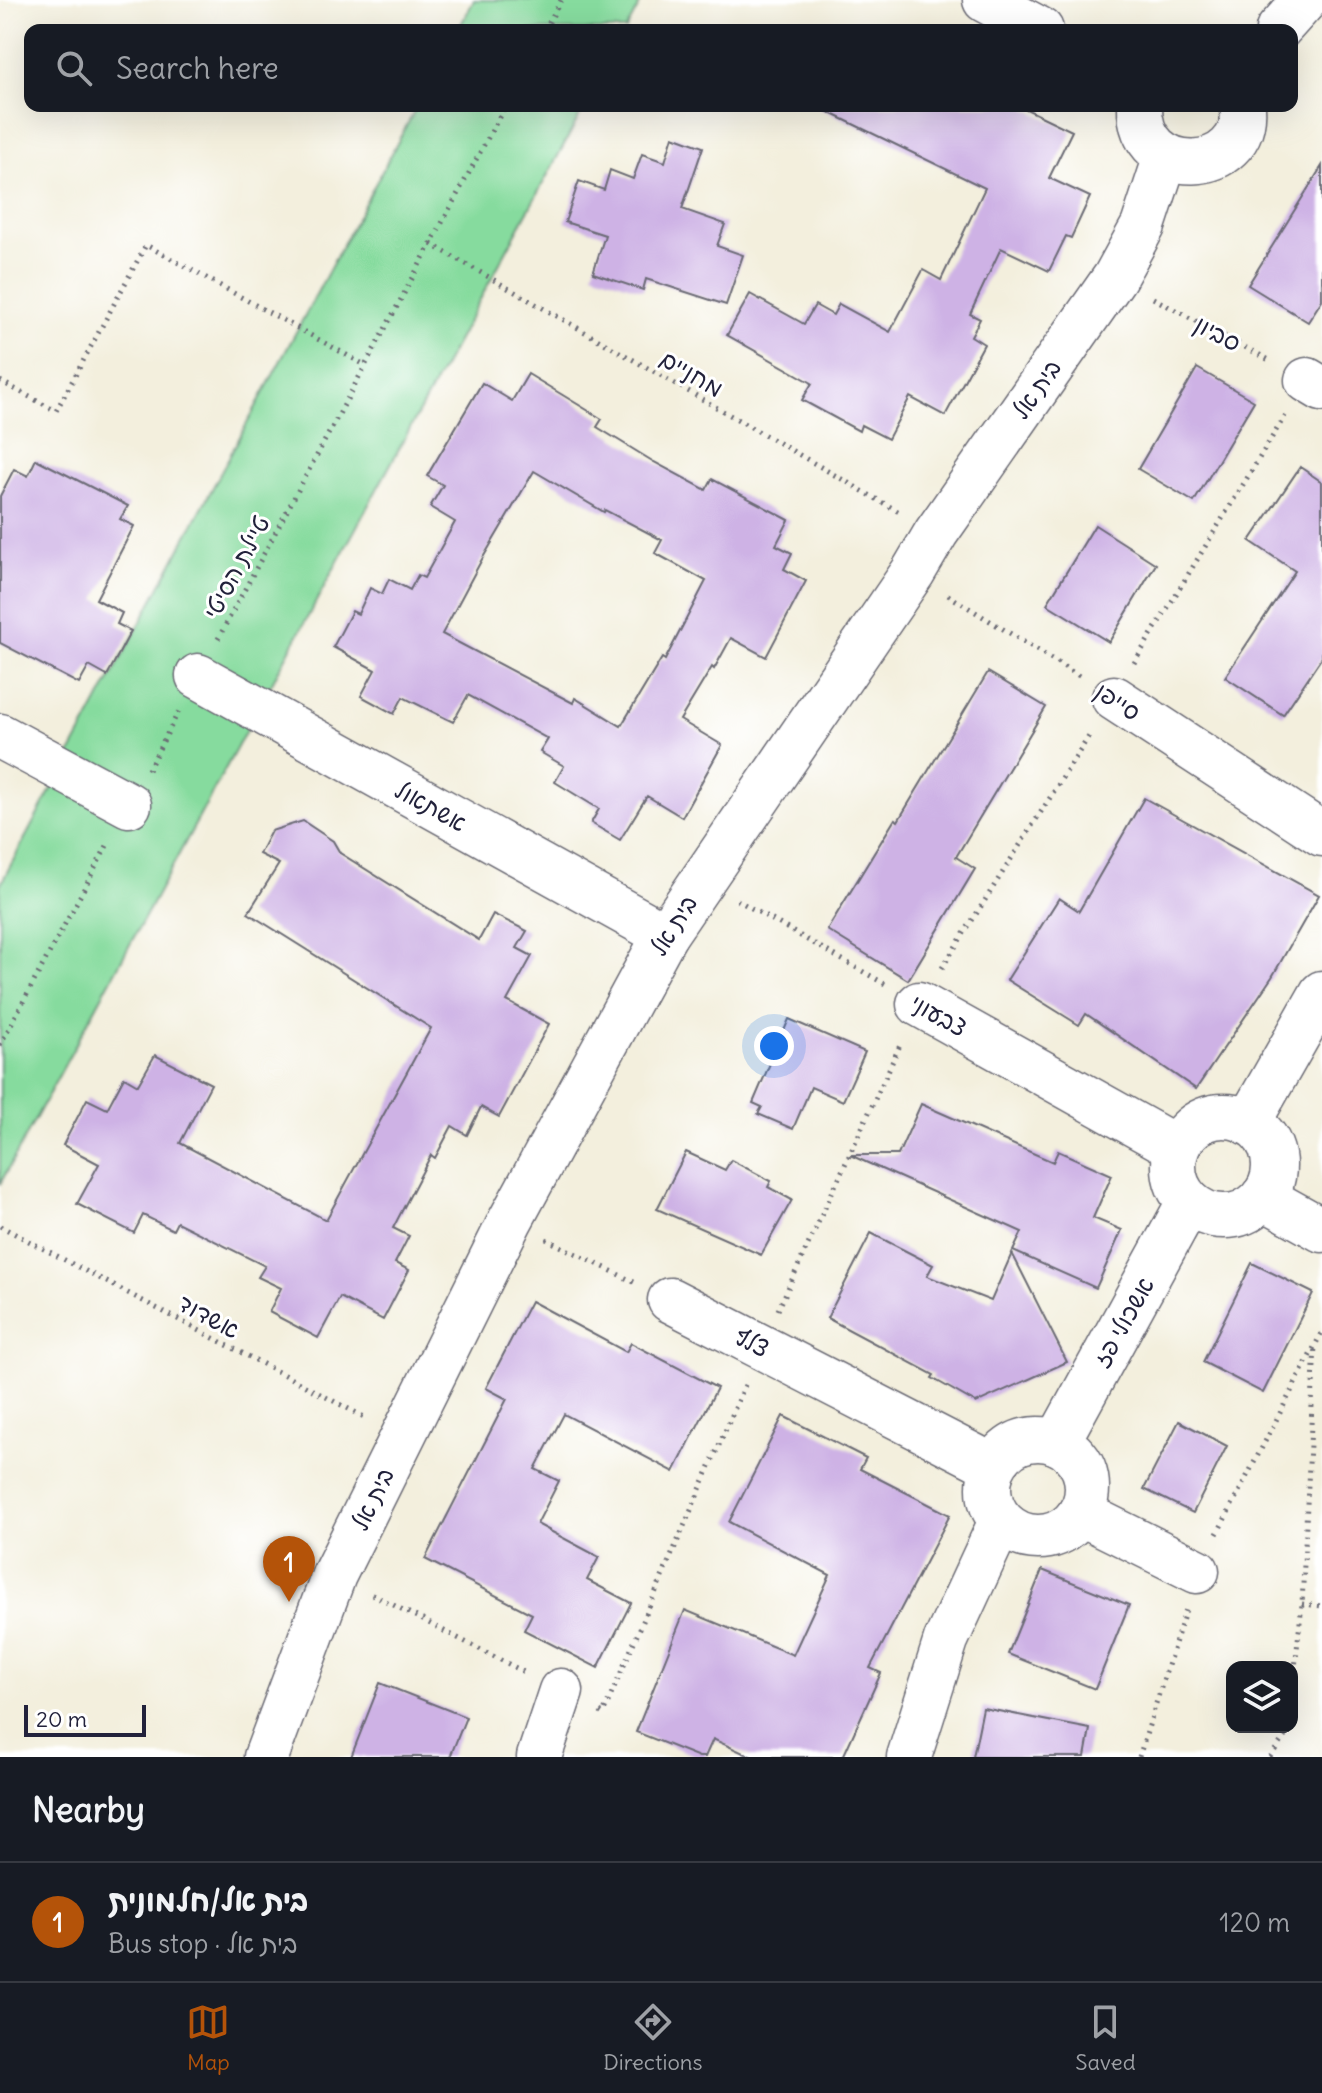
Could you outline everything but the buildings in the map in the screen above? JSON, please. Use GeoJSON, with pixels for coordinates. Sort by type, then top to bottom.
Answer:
{"type":"FeatureCollection","features":[{"type":"Feature","properties":{"kind":"street"},"geometry":{"type":"LineString","coordinates":[[985,0],[1030,24]]}},
{"type":"Feature","properties":{"kind":"street"},"geometry":{"type":"LineString","coordinates":[[1283,24],[1305,0]]}},
{"type":"Feature","properties":{"kind":"street"},"geometry":{"type":"LineString","coordinates":[[1140,112],[1144,133],[1153,147],[1183,163],[1202,162],[1218,156],[1232,144],[1241,129],[1242,112]]}},
{"type":"Feature","properties":{"kind":"street","name":"בית אל"},"geometry":{"type":"LineString","coordinates":[[266,1753],[334,1575],[510,1221],[665,935],[913,572],[936,533],[1115,277],[1143,226],[1166,156]]}},
{"type":"Feature","properties":{"kind":"street","name":"אשתאול"},"geometry":{"type":"LineString","coordinates":[[198,676],[665,935]]}},
{"type":"Feature","properties":{"kind":"street","name":"סייפן"},"geometry":{"type":"LineString","coordinates":[[1114,698],[1322,834]]}},
{"type":"Feature","properties":{"kind":"street"},"geometry":{"type":"LineString","coordinates":[[0,736],[129,805]]}},
{"type":"Feature","properties":{"kind":"street"},"geometry":{"type":"LineString","coordinates":[[1248,1123],[1322,993]]}},
{"type":"Feature","properties":{"kind":"street","name":"צבעוני"},"geometry":{"type":"LineString","coordinates":[[919,1004],[1177,1148]]}},
{"type":"Feature","properties":{"kind":"street"},"geometry":{"type":"LineString","coordinates":[[1232,1117],[1248,1123],[1260,1131],[1273,1156],[1271,1185],[1251,1208],[1227,1216],[1203,1212],[1189,1202],[1175,1176],[1177,1148],[1186,1133],[1207,1120],[1232,1117]]}},
{"type":"Feature","properties":{"kind":"street"},"geometry":{"type":"LineString","coordinates":[[1263,1197],[1322,1230]]}},
{"type":"Feature","properties":{"kind":"street","name":"אשכולי פז"},"geometry":{"type":"LineString","coordinates":[[1057,1443],[1189,1202]]}},
{"type":"Feature","properties":{"kind":"street","name":"צלף"},"geometry":{"type":"LineString","coordinates":[[670,1300],[993,1466]]}},
{"type":"Feature","properties":{"kind":"street"},"geometry":{"type":"LineString","coordinates":[[1043,1439],[1057,1443],[1069,1450],[1085,1472],[1086,1500],[1080,1513],[1071,1525],[1058,1533],[1043,1537],[1013,1531],[993,1509],[989,1480],[993,1466],[1013,1445],[1043,1439]]}},
{"type":"Feature","properties":{"kind":"street"},"geometry":{"type":"LineString","coordinates":[[1080,1513],[1197,1571]]}},
{"type":"Feature","properties":{"kind":"street"},"geometry":{"type":"LineString","coordinates":[[909,1757],[946,1640],[1001,1521]]}},
{"type":"Feature","properties":{"kind":"street"},"geometry":{"type":"LineString","coordinates":[[539,1757],[561,1691]]}},
{"type":"Feature","properties":{"kind":"path"},"geometry":{"type":"LineString","coordinates":[[548,24],[561,0]]}},
{"type":"Feature","properties":{"kind":"path","name":"טיילת הסיטי"},"geometry":{"type":"LineString","coordinates":[[0,1045],[502,112]]}},
{"type":"Feature","properties":{"kind":"path","name":"מחניים"},"geometry":{"type":"LineString","coordinates":[[431,244],[936,533]]}},
{"type":"Feature","properties":{"kind":"path"},"geometry":{"type":"LineString","coordinates":[[0,381],[56,411],[146,245],[365,365]]}},
{"type":"Feature","properties":{"kind":"path","name":"סביון"},"geometry":{"type":"LineString","coordinates":[[1115,277],[1314,385]]}},
{"type":"Feature","properties":{"kind":"path","name":"סייפן"},"geometry":{"type":"LineString","coordinates":[[913,572],[1114,698]]}},
{"type":"Feature","properties":{"kind":"path","name":"צבעוני"},"geometry":{"type":"LineString","coordinates":[[701,880],[919,1004]]}},
{"type":"Feature","properties":{"kind":"path"},"geometry":{"type":"LineString","coordinates":[[510,1221],[670,1300]]}},
{"type":"Feature","properties":{"kind":"path","name":"אשדוד"},"geometry":{"type":"LineString","coordinates":[[0,1226],[402,1438]]}},
{"type":"Feature","properties":{"kind":"path"},"geometry":{"type":"LineString","coordinates":[[1296,1661],[1302,1604],[1315,1342]]}},
{"type":"Feature","properties":{"kind":"path"},"geometry":{"type":"LineString","coordinates":[[334,1575],[561,1691]]}},
{"type":"Feature","properties":{"kind":"path"},"geometry":{"type":"LineString","coordinates":[[1302,1604],[1322,1606]]}},
{"type":"Feature","properties":{"kind":"path"},"geometry":{"type":"LineString","coordinates":[[1270,1757],[1284,1733]]}},
{"type":"Feature","properties":{"kind":"green space"},"geometry":{"type":"Polygon","coordinates":[[[474,0],[642,0],[629,24],[461,24],[474,0]]]}},
{"type":"Feature","properties":{"kind":"green space"},"geometry":{"type":"Polygon","coordinates":[[[414,112],[582,112],[0,1184],[0,885],[414,112]]]}},
{"type":"Feature","properties":{"kind":"place","name":"בית אל/חלמונית"},"geometry":{"type":"Point","coordinates":[289,1602]}}]}
